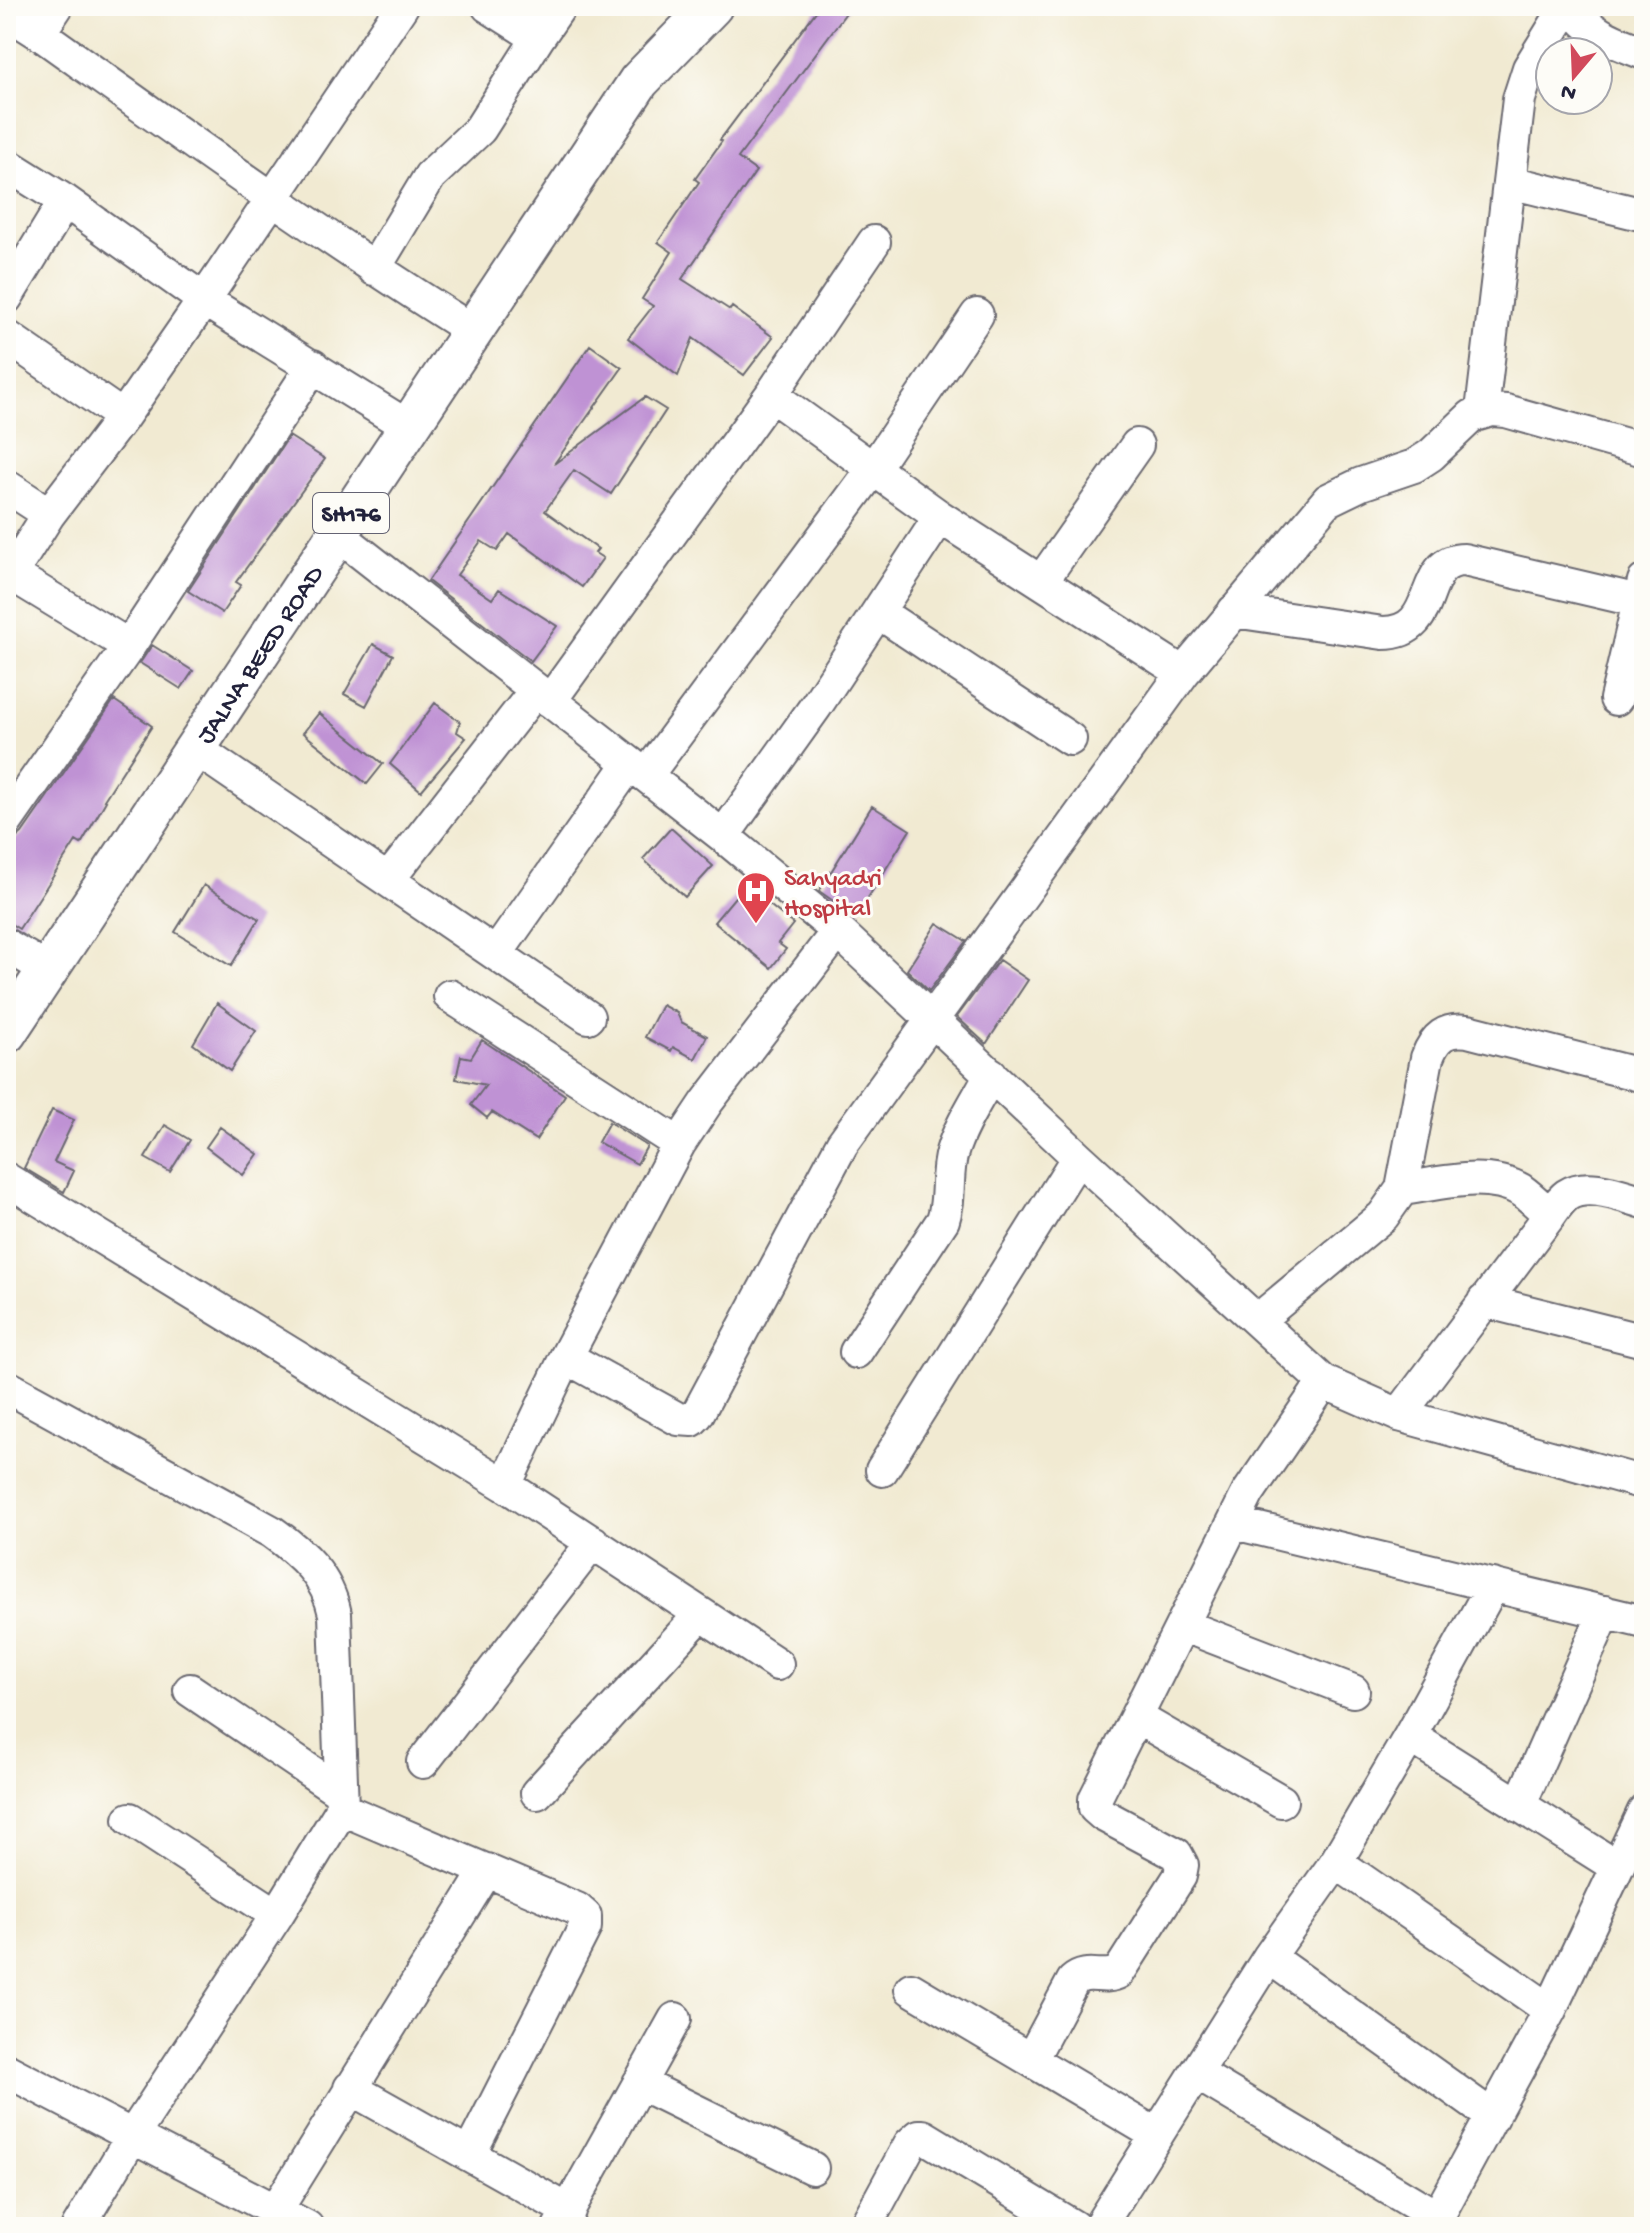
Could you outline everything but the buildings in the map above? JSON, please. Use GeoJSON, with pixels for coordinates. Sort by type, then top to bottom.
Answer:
{"type":"FeatureCollection","features":[{"type":"Feature","properties":{"kind":"main road","name":"JALNA BEED ROAD"},"geometry":{"type":"LineString","coordinates":[[6,1033],[639,81],[712,6]]}},
{"type":"Feature","properties":{"kind":"street"},"geometry":{"type":"LineString","coordinates":[[39,33],[57,6]]}},
{"type":"Feature","properties":{"kind":"street"},"geometry":{"type":"LineString","coordinates":[[129,646],[9,578],[49,514],[123,417],[204,300],[402,6]]}},
{"type":"Feature","properties":{"kind":"street"},"geometry":{"type":"LineString","coordinates":[[488,6],[538,38]]}},
{"type":"Feature","properties":{"kind":"street"},"geometry":{"type":"LineString","coordinates":[[374,269],[430,176],[480,129],[560,6]]}},
{"type":"Feature","properties":{"kind":"street"},"geometry":{"type":"LineString","coordinates":[[1482,411],[1519,99],[1529,68],[1569,6],[1601,36],[1644,53]]}},
{"type":"Feature","properties":{"kind":"street"},"geometry":{"type":"LineString","coordinates":[[6,12],[270,199],[473,331]]}},
{"type":"Feature","properties":{"kind":"street"},"geometry":{"type":"LineString","coordinates":[[6,164],[65,201],[204,300],[409,427]]}},
{"type":"Feature","properties":{"kind":"street"},"geometry":{"type":"LineString","coordinates":[[1510,182],[1644,215]]}},
{"type":"Feature","properties":{"kind":"street"},"geometry":{"type":"LineString","coordinates":[[6,298],[65,201]]}},
{"type":"Feature","properties":{"kind":"street"},"geometry":{"type":"LineString","coordinates":[[388,880],[543,696],[771,395],[874,242]]}},
{"type":"Feature","properties":{"kind":"street"},"geometry":{"type":"LineString","coordinates":[[496,954],[873,469],[977,315]]}},
{"type":"Feature","properties":{"kind":"street"},"geometry":{"type":"LineString","coordinates":[[6,336],[123,417]]}},
{"type":"Feature","properties":{"kind":"street"},"geometry":{"type":"LineString","coordinates":[[6,822],[129,646],[313,366]]}},
{"type":"Feature","properties":{"kind":"street"},"geometry":{"type":"LineString","coordinates":[[771,395],[940,517],[1183,673]]}},
{"type":"Feature","properties":{"kind":"street"},"geometry":{"type":"LineString","coordinates":[[566,1357],[678,1419],[692,1420],[697,1415],[825,1172],[931,1017],[1183,673],[1328,500],[1361,484],[1414,466],[1431,455],[1462,424],[1482,411],[1506,411],[1644,450]]}},
{"type":"Feature","properties":{"kind":"street"},"geometry":{"type":"LineString","coordinates":[[1041,582],[1137,445]]}},
{"type":"Feature","properties":{"kind":"street"},"geometry":{"type":"LineString","coordinates":[[6,486],[49,514]]}},
{"type":"Feature","properties":{"kind":"street"},"geometry":{"type":"LineString","coordinates":[[723,836],[816,706],[940,517]]}},
{"type":"Feature","properties":{"kind":"street"},"geometry":{"type":"LineString","coordinates":[[337,534],[723,836],[838,931],[1078,1157],[1324,1382],[1399,1415],[1644,1483]]}},
{"type":"Feature","properties":{"kind":"street"},"geometry":{"type":"LineString","coordinates":[[1234,611],[1383,633],[1402,631],[1415,622],[1444,565],[1454,560],[1642,591],[1616,699]]}},
{"type":"Feature","properties":{"kind":"street"},"geometry":{"type":"LineString","coordinates":[[878,612],[1070,739]]}},
{"type":"Feature","properties":{"kind":"street"},"geometry":{"type":"LineString","coordinates":[[196,749],[588,1017]]}},
{"type":"Feature","properties":{"kind":"street"},"geometry":{"type":"LineString","coordinates":[[505,1485],[566,1357],[679,1144],[707,1102],[838,931]]}},
{"type":"Feature","properties":{"kind":"street"},"geometry":{"type":"LineString","coordinates":[[6,945],[48,970]]}},
{"type":"Feature","properties":{"kind":"street"},"geometry":{"type":"LineString","coordinates":[[450,996],[679,1144]]}},
{"type":"Feature","properties":{"kind":"street"},"geometry":{"type":"LineString","coordinates":[[1258,1320],[1383,1216],[1402,1189],[1427,1058],[1432,1046],[1446,1032],[1455,1029],[1468,1031],[1644,1076]]}},
{"type":"Feature","properties":{"kind":"street"},"geometry":{"type":"LineString","coordinates":[[856,1352],[943,1220],[949,1196],[952,1149],[991,1074]]}},
{"type":"Feature","properties":{"kind":"street"},"geometry":{"type":"LineString","coordinates":[[882,1470],[1078,1157]]}},
{"type":"Feature","properties":{"kind":"street"},"geometry":{"type":"LineString","coordinates":[[6,1179],[505,1485],[777,1664]]}},
{"type":"Feature","properties":{"kind":"street"},"geometry":{"type":"LineString","coordinates":[[1402,1189],[1483,1179],[1499,1181],[1522,1191],[1550,1215]]}},
{"type":"Feature","properties":{"kind":"street"},"geometry":{"type":"LineString","coordinates":[[1399,1415],[1561,1200],[1578,1190],[1601,1191],[1644,1202]]}},
{"type":"Feature","properties":{"kind":"street"},"geometry":{"type":"LineString","coordinates":[[1484,1301],[1644,1341]]}},
{"type":"Feature","properties":{"kind":"street"},"geometry":{"type":"LineString","coordinates":[[1031,2060],[1073,1981],[1085,1974],[1109,1977],[1119,1972],[1182,1871],[1181,1860],[1176,1854],[1103,1815],[1094,1804],[1096,1793],[1248,1493],[1324,1382]]}},
{"type":"Feature","properties":{"kind":"street"},"geometry":{"type":"LineString","coordinates":[[6,1386],[289,1543],[319,1573],[335,1614],[342,1800],[277,1915],[133,2135],[80,2226]]}},
{"type":"Feature","properties":{"kind":"street"},"geometry":{"type":"LineString","coordinates":[[1234,1523],[1644,1622]]}},
{"type":"Feature","properties":{"kind":"street"},"geometry":{"type":"LineString","coordinates":[[423,1762],[593,1542]]}},
{"type":"Feature","properties":{"kind":"street"},"geometry":{"type":"LineString","coordinates":[[1099,2227],[1269,1957],[1336,1862],[1493,1585]]}},
{"type":"Feature","properties":{"kind":"street"},"geometry":{"type":"LineString","coordinates":[[1519,1806],[1605,1612]]}},
{"type":"Feature","properties":{"kind":"street"},"geometry":{"type":"LineString","coordinates":[[537,1793],[700,1615]]}},
{"type":"Feature","properties":{"kind":"street"},"geometry":{"type":"LineString","coordinates":[[1182,1625],[1353,1691]]}},
{"type":"Feature","properties":{"kind":"street"},"geometry":{"type":"LineString","coordinates":[[190,1690],[342,1800],[487,1870],[577,1909],[585,1916],[586,1922],[469,2155]]}},
{"type":"Feature","properties":{"kind":"street"},"geometry":{"type":"LineString","coordinates":[[1136,1717],[1281,1801]]}},
{"type":"Feature","properties":{"kind":"street"},"geometry":{"type":"LineString","coordinates":[[1410,1736],[1617,1867]]}},
{"type":"Feature","properties":{"kind":"street"},"geometry":{"type":"LineString","coordinates":[[1196,2073],[1434,2222],[1550,2010],[1644,1811]]}},
{"type":"Feature","properties":{"kind":"street"},"geometry":{"type":"LineString","coordinates":[[130,1819],[277,1915]]}},
{"type":"Feature","properties":{"kind":"street"},"geometry":{"type":"LineString","coordinates":[[1336,1862],[1550,2010]]}},
{"type":"Feature","properties":{"kind":"street"},"geometry":{"type":"LineString","coordinates":[[276,2210],[487,1870]]}},
{"type":"Feature","properties":{"kind":"street"},"geometry":{"type":"LineString","coordinates":[[1269,1957],[1493,2117]]}},
{"type":"Feature","properties":{"kind":"street"},"geometry":{"type":"LineString","coordinates":[[911,1989],[1157,2135]]}},
{"type":"Feature","properties":{"kind":"street"},"geometry":{"type":"LineString","coordinates":[[350,2088],[469,2155],[564,2219],[675,2019]]}},
{"type":"Feature","properties":{"kind":"street"},"geometry":{"type":"LineString","coordinates":[[6,2070],[307,2227]]}},
{"type":"Feature","properties":{"kind":"street"},"geometry":{"type":"LineString","coordinates":[[639,2083],[812,2168]]}},
{"type":"Feature","properties":{"kind":"street"},"geometry":{"type":"LineString","coordinates":[[865,2227],[910,2144],[919,2136],[930,2138],[1034,2216],[1074,2227]]}},
{"type":"Feature","properties":{"kind":"place","name":"Sahyadri Hospital"},"geometry":{"type":"Point","coordinates":[756,925]}}]}
